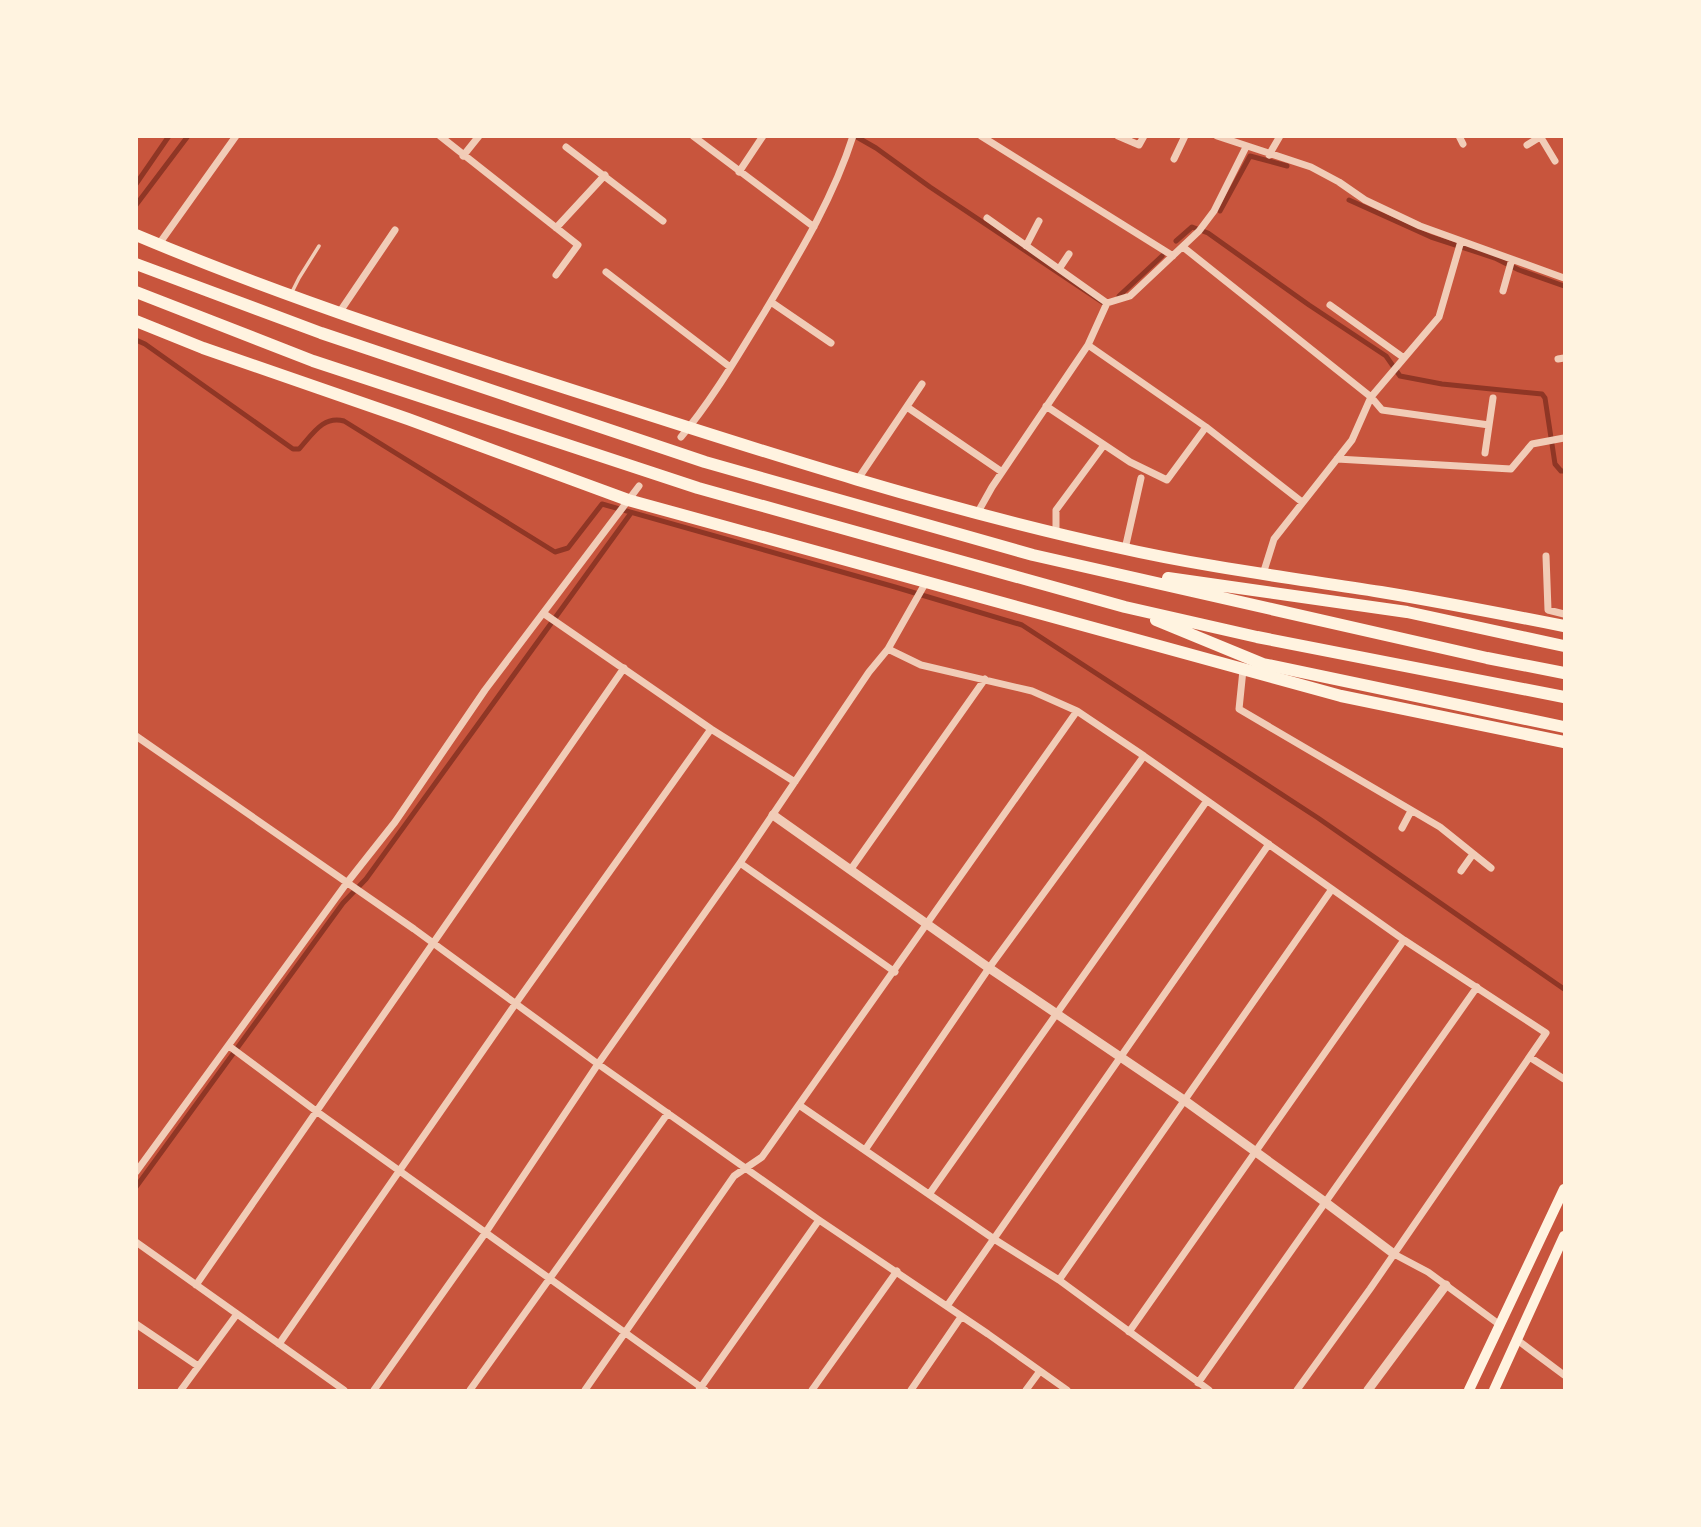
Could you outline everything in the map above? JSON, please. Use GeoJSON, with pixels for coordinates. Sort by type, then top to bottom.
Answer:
{"type":"FeatureCollection","features":[{"type":"Feature","properties":{"kind":"highway"},"geometry":{"type":"LineString","coordinates":[[136,235],[339,313],[685,432],[1056,533],[1125,549],[1205,565],[1400,595],[1564,626]]}},
{"type":"Feature","properties":{"kind":"highway"},"geometry":{"type":"LineString","coordinates":[[136,264],[321,334],[705,462],[1033,555],[1564,673]]}},
{"type":"Feature","properties":{"kind":"highway"},"geometry":{"type":"LineString","coordinates":[[136,292],[313,361],[698,488],[1125,607],[1257,637],[1564,697]]}},
{"type":"Feature","properties":{"kind":"highway"},"geometry":{"type":"LineString","coordinates":[[136,321],[203,348],[627,500],[924,586],[1341,696],[1564,742]]}},
{"type":"Feature","properties":{"kind":"highway"},"geometry":{"type":"LineString","coordinates":[[1033,555],[1222,587],[1407,612],[1564,646]]}},
{"type":"Feature","properties":{"kind":"highway"},"geometry":{"type":"LineString","coordinates":[[1125,607],[1263,664],[1564,727]]}},
{"type":"Feature","properties":{"kind":"main road"},"geometry":{"type":"LineString","coordinates":[[1469,1391],[1564,1189]]}},
{"type":"Feature","properties":{"kind":"main road"},"geometry":{"type":"LineString","coordinates":[[1493,1391],[1564,1236]]}},
{"type":"Feature","properties":{"kind":"street"},"geometry":{"type":"LineString","coordinates":[[159,244],[236,136]]}},
{"type":"Feature","properties":{"kind":"street"},"geometry":{"type":"LineString","coordinates":[[440,136],[578,245],[556,275]]}},
{"type":"Feature","properties":{"kind":"street"},"geometry":{"type":"LineString","coordinates":[[463,156],[479,136]]}},
{"type":"Feature","properties":{"kind":"street"},"geometry":{"type":"LineString","coordinates":[[693,136],[703,139],[739,172],[814,227]]}},
{"type":"Feature","properties":{"kind":"street"},"geometry":{"type":"LineString","coordinates":[[739,172],[763,136]]}},
{"type":"Feature","properties":{"kind":"street"},"geometry":{"type":"LineString","coordinates":[[685,432],[771,302],[814,227],[843,167],[853,136]]}},
{"type":"Feature","properties":{"kind":"street"},"geometry":{"type":"LineString","coordinates":[[981,136],[1173,256]]}},
{"type":"Feature","properties":{"kind":"street"},"geometry":{"type":"LineString","coordinates":[[1118,136],[1139,145],[1144,136]]}},
{"type":"Feature","properties":{"kind":"street"},"geometry":{"type":"LineString","coordinates":[[1174,159],[1185,136]]}},
{"type":"Feature","properties":{"kind":"street"},"geometry":{"type":"LineString","coordinates":[[1217,136],[1311,167],[1366,200],[1420,226],[1564,278]]}},
{"type":"Feature","properties":{"kind":"street"},"geometry":{"type":"LineString","coordinates":[[1269,155],[1280,136]]}},
{"type":"Feature","properties":{"kind":"street"},"geometry":{"type":"LineString","coordinates":[[1527,145],[1540,137],[1555,161]]}},
{"type":"Feature","properties":{"kind":"street"},"geometry":{"type":"LineString","coordinates":[[566,147],[663,221]]}},
{"type":"Feature","properties":{"kind":"street"},"geometry":{"type":"LineString","coordinates":[[978,512],[1088,345],[1107,303],[1130,296],[1201,229],[1214,211],[1246,147]]}},
{"type":"Feature","properties":{"kind":"street"},"geometry":{"type":"LineString","coordinates":[[556,228],[604,175]]}},
{"type":"Feature","properties":{"kind":"street"},"geometry":{"type":"LineString","coordinates":[[987,218],[1107,303]]}},
{"type":"Feature","properties":{"kind":"street"},"geometry":{"type":"LineString","coordinates":[[1026,246],[1039,221]]}},
{"type":"Feature","properties":{"kind":"street"},"geometry":{"type":"LineString","coordinates":[[339,313],[395,230]]}},
{"type":"Feature","properties":{"kind":"street"},"geometry":{"type":"LineString","coordinates":[[1263,574],[1274,539],[1352,440],[1371,397],[1439,317],[1461,241]]}},
{"type":"Feature","properties":{"kind":"street"},"geometry":{"type":"LineString","coordinates":[[1183,247],[1371,397],[1382,410],[1489,425]]}},
{"type":"Feature","properties":{"kind":"street"},"geometry":{"type":"LineString","coordinates":[[1059,269],[1069,254]]}},
{"type":"Feature","properties":{"kind":"street"},"geometry":{"type":"LineString","coordinates":[[1503,291],[1512,259]]}},
{"type":"Feature","properties":{"kind":"street"},"geometry":{"type":"LineString","coordinates":[[606,272],[730,367]]}},
{"type":"Feature","properties":{"kind":"street"},"geometry":{"type":"LineString","coordinates":[[771,302],[831,343]]}},
{"type":"Feature","properties":{"kind":"street"},"geometry":{"type":"LineString","coordinates":[[1330,305],[1404,358]]}},
{"type":"Feature","properties":{"kind":"street"},"geometry":{"type":"LineString","coordinates":[[1088,345],[1206,427],[1302,502]]}},
{"type":"Feature","properties":{"kind":"street"},"geometry":{"type":"LineString","coordinates":[[858,479],[922,384]]}},
{"type":"Feature","properties":{"kind":"street"},"geometry":{"type":"LineString","coordinates":[[1485,453],[1493,398]]}},
{"type":"Feature","properties":{"kind":"street"},"geometry":{"type":"LineString","coordinates":[[1046,406],[1130,462],[1167,480],[1206,427]]}},
{"type":"Feature","properties":{"kind":"street"},"geometry":{"type":"LineString","coordinates":[[907,407],[1002,472]]}},
{"type":"Feature","properties":{"kind":"street"},"geometry":{"type":"LineString","coordinates":[[1337,458],[1511,469],[1532,444],[1561,438]]}},
{"type":"Feature","properties":{"kind":"street"},"geometry":{"type":"LineString","coordinates":[[1056,533],[1056,510],[1104,445]]}},
{"type":"Feature","properties":{"kind":"street"},"geometry":{"type":"LineString","coordinates":[[1125,549],[1141,478]]}},
{"type":"Feature","properties":{"kind":"street"},"geometry":{"type":"LineString","coordinates":[[136,1172],[346,884],[395,822],[485,690],[639,486]]}},
{"type":"Feature","properties":{"kind":"street"},"geometry":{"type":"LineString","coordinates":[[1546,556],[1548,610],[1564,614]]}},
{"type":"Feature","properties":{"kind":"street"},"geometry":{"type":"LineString","coordinates":[[374,1391],[869,672],[888,649],[924,586]]}},
{"type":"Feature","properties":{"kind":"street"},"geometry":{"type":"LineString","coordinates":[[544,613],[711,729],[795,782]]}},
{"type":"Feature","properties":{"kind":"street"},"geometry":{"type":"LineString","coordinates":[[888,649],[921,665],[1032,691],[1077,711],[1404,940],[1546,1033],[1297,1391]]}},
{"type":"Feature","properties":{"kind":"street"},"geometry":{"type":"LineString","coordinates":[[196,1284],[624,668]]}},
{"type":"Feature","properties":{"kind":"street"},"geometry":{"type":"LineString","coordinates":[[1243,670],[1239,709],[1440,827],[1491,868]]}},
{"type":"Feature","properties":{"kind":"street"},"geometry":{"type":"LineString","coordinates":[[851,869],[985,679]]}},
{"type":"Feature","properties":{"kind":"street"},"geometry":{"type":"LineString","coordinates":[[585,1391],[734,1176],[762,1157],[1077,711]]}},
{"type":"Feature","properties":{"kind":"street"},"geometry":{"type":"LineString","coordinates":[[279,1344],[711,729]]}},
{"type":"Feature","properties":{"kind":"street"},"geometry":{"type":"LineString","coordinates":[[136,736],[432,943],[819,1220],[897,1271],[1067,1391]]}},
{"type":"Feature","properties":{"kind":"street"},"geometry":{"type":"LineString","coordinates":[[865,1150],[989,968],[1144,756]]}},
{"type":"Feature","properties":{"kind":"street"},"geometry":{"type":"LineString","coordinates":[[930,1193],[1206,802]]}},
{"type":"Feature","properties":{"kind":"street"},"geometry":{"type":"LineString","coordinates":[[1402,828],[1411,811]]}},
{"type":"Feature","properties":{"kind":"street"},"geometry":{"type":"LineString","coordinates":[[773,815],[989,968],[1184,1100],[1394,1254],[1428,1272],[1500,1325]]}},
{"type":"Feature","properties":{"kind":"street"},"geometry":{"type":"LineString","coordinates":[[947,1306],[1269,844]]}},
{"type":"Feature","properties":{"kind":"street"},"geometry":{"type":"LineString","coordinates":[[1461,871],[1473,854]]}},
{"type":"Feature","properties":{"kind":"street"},"geometry":{"type":"LineString","coordinates":[[740,863],[895,972]]}},
{"type":"Feature","properties":{"kind":"street"},"geometry":{"type":"LineString","coordinates":[[1059,1280],[1332,889]]}},
{"type":"Feature","properties":{"kind":"street"},"geometry":{"type":"LineString","coordinates":[[1129,1332],[1404,940]]}},
{"type":"Feature","properties":{"kind":"street"},"geometry":{"type":"LineString","coordinates":[[1198,1383],[1477,987]]}},
{"type":"Feature","properties":{"kind":"street"},"geometry":{"type":"LineString","coordinates":[[229,1046],[702,1389],[819,1220]]}},
{"type":"Feature","properties":{"kind":"street"},"geometry":{"type":"LineString","coordinates":[[1531,1058],[1564,1079]]}},
{"type":"Feature","properties":{"kind":"street"},"geometry":{"type":"LineString","coordinates":[[799,1105],[994,1239],[1059,1280],[1209,1391]]}},
{"type":"Feature","properties":{"kind":"street"},"geometry":{"type":"LineString","coordinates":[[470,1391],[668,1113]]}},
{"type":"Feature","properties":{"kind":"street"},"geometry":{"type":"LineString","coordinates":[[136,1242],[344,1391]]}},
{"type":"Feature","properties":{"kind":"street"},"geometry":{"type":"LineString","coordinates":[[812,1391],[897,1271]]}},
{"type":"Feature","properties":{"kind":"street"},"geometry":{"type":"LineString","coordinates":[[1368,1391],[1447,1285]]}},
{"type":"Feature","properties":{"kind":"street"},"geometry":{"type":"LineString","coordinates":[[181,1391],[237,1314]]}},
{"type":"Feature","properties":{"kind":"street"},"geometry":{"type":"LineString","coordinates":[[911,1391],[961,1317]]}},
{"type":"Feature","properties":{"kind":"street"},"geometry":{"type":"LineString","coordinates":[[136,1324],[198,1366]]}},
{"type":"Feature","properties":{"kind":"street"},"geometry":{"type":"LineString","coordinates":[[1516,1339],[1564,1375]]}},
{"type":"Feature","properties":{"kind":"street"},"geometry":{"type":"LineString","coordinates":[[1026,1391],[1040,1371]]}},
{"type":"Feature","properties":{"kind":"lane"},"geometry":{"type":"LineString","coordinates":[[291,295],[319,246]]}},
{"type":"Feature","properties":{"kind":"waterway"},"geometry":{"type":"LineString","coordinates":[[136,184],[169,136]]}},
{"type":"Feature","properties":{"kind":"waterway"},"geometry":{"type":"LineString","coordinates":[[136,205],[188,136]]}},
{"type":"Feature","properties":{"kind":"waterway"},"geometry":{"type":"LineString","coordinates":[[855,136],[1105,304]]}},
{"type":"Feature","properties":{"kind":"waterway"},"geometry":{"type":"LineString","coordinates":[[1220,211],[1250,156],[1287,166]]}},
{"type":"Feature","properties":{"kind":"waterway"},"geometry":{"type":"LineString","coordinates":[[1349,200],[1431,237],[1495,258],[1564,286]]}},
{"type":"Feature","properties":{"kind":"waterway"},"geometry":{"type":"LineString","coordinates":[[1176,241],[1192,227],[1208,233],[1386,356],[1400,376],[1442,384],[1542,394],[1545,398],[1555,464],[1564,471]]}},
{"type":"Feature","properties":{"kind":"waterway"},"geometry":{"type":"LineString","coordinates":[[1119,296],[1162,256]]}},
{"type":"Feature","properties":{"kind":"waterway"},"geometry":{"type":"LineString","coordinates":[[136,340],[293,449],[299,449],[313,432],[324,424],[344,421],[555,552],[568,548],[602,504],[1022,625],[1318,818],[1564,989]]}},
{"type":"Feature","properties":{"kind":"waterway"},"geometry":{"type":"LineString","coordinates":[[136,1187],[343,903],[366,879],[631,513]]}}]}
